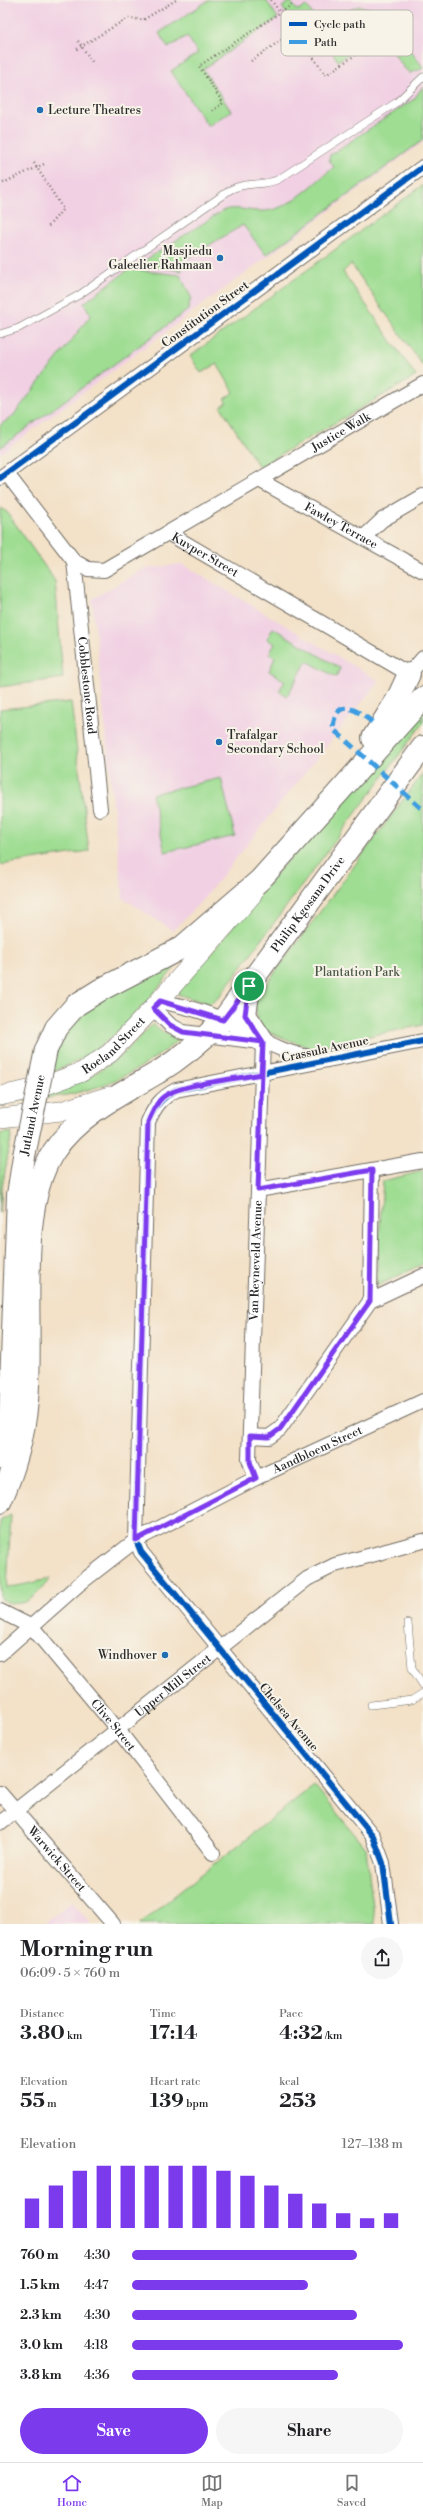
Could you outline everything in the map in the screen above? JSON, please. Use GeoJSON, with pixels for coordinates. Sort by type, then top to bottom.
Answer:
{"type":"FeatureCollection","features":[{"type":"Feature","properties":{"kind":"main road"},"geometry":{"type":"LineString","coordinates":[[341,789],[397,700],[416,666]]}},
{"type":"Feature","properties":{"kind":"main road"},"geometry":{"type":"LineString","coordinates":[[260,880],[423,698]]}},
{"type":"Feature","properties":{"kind":"main road","name":"Philip Kgosana Drive"},"geometry":{"type":"LineString","coordinates":[[124,1090],[157,1072],[207,1036],[223,1020],[423,748]]}},
{"type":"Feature","properties":{"kind":"main road","name":"Roeland Street"},"geometry":{"type":"LineString","coordinates":[[0,1096],[38,1088],[82,1072],[97,1064],[122,1042],[251,899],[260,880]]}},
{"type":"Feature","properties":{"kind":"main road","name":"Jutland Avenue"},"geometry":{"type":"LineString","coordinates":[[0,1458],[10,1414],[18,1195],[24,1156],[46,1050],[56,1028],[76,1005],[100,990],[181,948],[260,880]]}},
{"type":"Feature","properties":{"kind":"main road"},"geometry":{"type":"LineString","coordinates":[[249,986],[245,1015],[263,1042]]}},
{"type":"Feature","properties":{"kind":"main road"},"geometry":{"type":"LineString","coordinates":[[0,1118],[61,1111],[124,1090]]}},
{"type":"Feature","properties":{"kind":"main road","name":"Jutland Avenue"},"geometry":{"type":"LineString","coordinates":[[1,1499],[24,1428],[27,1399],[32,1229],[37,1190],[47,1162],[61,1141],[76,1126],[124,1090]]}},
{"type":"Feature","properties":{"kind":"street","name":"Constitution Street"},"geometry":{"type":"LineString","coordinates":[[3,476],[423,167]]}},
{"type":"Feature","properties":{"kind":"street","name":"Justice Walk"},"geometry":{"type":"LineString","coordinates":[[168,532],[423,384]]}},
{"type":"Feature","properties":{"kind":"street","name":"Kuyper Street"},"geometry":{"type":"LineString","coordinates":[[3,476],[74,561],[88,569],[104,570],[168,532],[416,666]]}},
{"type":"Feature","properties":{"kind":"street","name":"Fawley Terrace"},"geometry":{"type":"LineString","coordinates":[[258,480],[364,537],[423,571]]}},
{"type":"Feature","properties":{"kind":"street"},"geometry":{"type":"LineString","coordinates":[[364,537],[382,520],[423,496]]}},
{"type":"Feature","properties":{"kind":"street","name":"Cobblestone Road"},"geometry":{"type":"LineString","coordinates":[[74,561],[100,809]]}},
{"type":"Feature","properties":{"kind":"street","name":"Crassula Avenue"},"geometry":{"type":"LineString","coordinates":[[157,1004],[223,1020],[263,1042],[300,1056],[328,1058]]}},
{"type":"Feature","properties":{"kind":"street","name":"Crassula Avenue"},"geometry":{"type":"LineString","coordinates":[[157,1004],[174,1028],[207,1036],[263,1042]]}},
{"type":"Feature","properties":{"kind":"street","name":"Crassula Avenue"},"geometry":{"type":"LineString","coordinates":[[136,1540],[148,1122],[153,1110],[162,1098],[176,1090],[261,1074],[328,1058],[423,1041]]}},
{"type":"Feature","properties":{"kind":"street","name":"Van Reyneveld Avenue"},"geometry":{"type":"LineString","coordinates":[[256,1478],[250,1462],[250,1436],[263,1042]]}},
{"type":"Feature","properties":{"kind":"street"},"geometry":{"type":"LineString","coordinates":[[258,1190],[423,1161]]}},
{"type":"Feature","properties":{"kind":"street"},"geometry":{"type":"LineString","coordinates":[[370,1301],[372,1170]]}},
{"type":"Feature","properties":{"kind":"street"},"geometry":{"type":"LineString","coordinates":[[250,1436],[269,1437],[280,1429],[370,1301],[423,1276]]}},
{"type":"Feature","properties":{"kind":"street","name":"Aandbloem Street"},"geometry":{"type":"LineString","coordinates":[[0,1654],[78,1585],[136,1540],[256,1478],[423,1400]]}},
{"type":"Feature","properties":{"kind":"street","name":"Chelsea Avenue"},"geometry":{"type":"LineString","coordinates":[[136,1540],[141,1552],[219,1650],[373,1836],[383,1863],[391,1924]]}},
{"type":"Feature","properties":{"kind":"street","name":"Upper Mill Street"},"geometry":{"type":"LineString","coordinates":[[0,1823],[320,1571],[423,1541]]}},
{"type":"Feature","properties":{"kind":"street","name":"Clive Street"},"geometry":{"type":"LineString","coordinates":[[0,1611],[32,1627],[118,1730],[213,1853]]}},
{"type":"Feature","properties":{"kind":"street","name":"Warwick Street"},"geometry":{"type":"LineString","coordinates":[[0,1793],[14,1812],[113,1924]]}},
{"type":"Feature","properties":{"kind":"lane"},"geometry":{"type":"LineString","coordinates":[[0,334],[19,328],[79,294],[230,190],[252,183],[266,184],[279,179],[397,102],[423,77]]}},
{"type":"Feature","properties":{"kind":"lane"},"geometry":{"type":"LineString","coordinates":[[408,1623],[412,1668],[423,1685]]}},
{"type":"Feature","properties":{"kind":"lane"},"geometry":{"type":"LineString","coordinates":[[371,1705],[412,1700],[423,1693]]}},
{"type":"Feature","properties":{"kind":"path"},"geometry":{"type":"LineString","coordinates":[[77,49],[129,18],[143,20],[176,0]]}},
{"type":"Feature","properties":{"kind":"path"},"geometry":{"type":"LineString","coordinates":[[212,111],[224,103],[199,66],[280,12],[272,0]]}},
{"type":"Feature","properties":{"kind":"path"},"geometry":{"type":"LineString","coordinates":[[283,10],[293,4]]}},
{"type":"Feature","properties":{"kind":"path"},"geometry":{"type":"LineString","coordinates":[[251,61],[281,40]]}},
{"type":"Feature","properties":{"kind":"path"},"geometry":{"type":"LineString","coordinates":[[78,41],[93,63]]}},
{"type":"Feature","properties":{"kind":"path"},"geometry":{"type":"LineString","coordinates":[[312,56],[326,75],[354,56]]}},
{"type":"Feature","properties":{"kind":"path"},"geometry":{"type":"LineString","coordinates":[[34,163],[63,209],[47,228]]}},
{"type":"Feature","properties":{"kind":"path"},"geometry":{"type":"LineString","coordinates":[[4,183],[44,164]]}},
{"type":"Feature","properties":{"kind":"shaded area"},"geometry":{"type":"Polygon","coordinates":[[[0,0],[423,0],[423,142],[0,454],[0,0]]]}},
{"type":"Feature","properties":{"kind":"shaded area","name":"Trafalgar Secondary School"},"geometry":{"type":"Polygon","coordinates":[[[182,564],[379,681],[205,897],[173,931],[123,898],[92,599],[144,569],[182,564]]]}},
{"type":"Feature","properties":{"kind":"shaded area"},"geometry":{"type":"Polygon","coordinates":[[[72,1901],[91,1924],[43,1924],[72,1901]]]}},
{"type":"Feature","properties":{"kind":"green space"},"geometry":{"type":"Polygon","coordinates":[[[209,0],[266,0],[278,18],[203,69],[231,111],[208,126],[171,71],[198,53],[187,36],[168,48],[159,33],[209,0]]]}},
{"type":"Feature","properties":{"kind":"green space"},"geometry":{"type":"Polygon","coordinates":[[[290,1],[297,10],[284,10],[282,7],[290,1]]]}},
{"type":"Feature","properties":{"kind":"green space"},"geometry":{"type":"Polygon","coordinates":[[[307,6],[310,10],[297,10],[307,6]]]}},
{"type":"Feature","properties":{"kind":"green space"},"geometry":{"type":"Polygon","coordinates":[[[360,6],[374,10],[350,10],[360,6]]]}},
{"type":"Feature","properties":{"kind":"green space"},"geometry":{"type":"Polygon","coordinates":[[[413,54],[423,67],[422,69],[410,73],[404,68],[396,56],[413,56],[413,54]]]}},
{"type":"Feature","properties":{"kind":"green space"},"geometry":{"type":"Polygon","coordinates":[[[335,56],[345,56],[338,61],[335,56]]]}},
{"type":"Feature","properties":{"kind":"green space"},"geometry":{"type":"Polygon","coordinates":[[[423,86],[423,140],[266,255],[243,225],[179,263],[182,271],[139,264],[224,210],[239,209],[264,211],[283,206],[293,201],[334,167],[329,160],[330,155],[414,99],[423,86]]]}},
{"type":"Feature","properties":{"kind":"green space"},"geometry":{"type":"Polygon","coordinates":[[[423,185],[423,366],[351,264],[343,272],[416,376],[259,467],[221,407],[227,402],[224,399],[234,392],[217,364],[201,373],[190,356],[423,185]]]}},
{"type":"Feature","properties":{"kind":"green space"},"geometry":{"type":"Polygon","coordinates":[[[129,269],[180,275],[191,297],[188,310],[0,448],[0,425],[13,416],[91,315],[84,303],[129,269]]]}},
{"type":"Feature","properties":{"kind":"green space"},"geometry":{"type":"Polygon","coordinates":[[[0,508],[7,512],[55,581],[63,678],[0,687],[0,508]]]}},
{"type":"Feature","properties":{"kind":"green space"},"geometry":{"type":"Polygon","coordinates":[[[273,628],[340,668],[336,677],[307,661],[287,696],[279,691],[285,681],[269,671],[275,657],[269,654],[275,644],[267,639],[273,628]]]}},
{"type":"Feature","properties":{"kind":"green space"},"geometry":{"type":"Polygon","coordinates":[[[71,702],[89,851],[0,865],[0,709],[71,702]]]}},
{"type":"Feature","properties":{"kind":"green space"},"geometry":{"type":"Polygon","coordinates":[[[423,707],[423,723],[218,998],[210,1004],[177,994],[281,868],[423,707]]]}},
{"type":"Feature","properties":{"kind":"green space","name":"Plantation Park"},"geometry":{"type":"Polygon","coordinates":[[[423,773],[423,1025],[310,1048],[260,1029],[254,1001],[423,773]]]}},
{"type":"Feature","properties":{"kind":"green space"},"geometry":{"type":"Polygon","coordinates":[[[221,778],[235,836],[165,852],[152,794],[221,778]]]}},
{"type":"Feature","properties":{"kind":"green space"},"geometry":{"type":"Polygon","coordinates":[[[177,958],[179,962],[160,986],[140,1010],[118,1032],[89,1054],[74,1063],[53,1072],[57,1045],[89,1004],[177,958]]]}},
{"type":"Feature","properties":{"kind":"green space"},"geometry":{"type":"Polygon","coordinates":[[[153,1024],[166,1034],[182,1037],[139,1068],[118,1079],[75,1093],[27,1100],[0,1102],[88,1078],[121,1056],[153,1024]]]}},
{"type":"Feature","properties":{"kind":"green space"},"geometry":{"type":"Polygon","coordinates":[[[12,1132],[2,1188],[0,1213],[0,1134],[12,1132]]]}},
{"type":"Feature","properties":{"kind":"green space"},"geometry":{"type":"Polygon","coordinates":[[[423,1171],[423,1264],[379,1285],[376,1284],[383,1181],[423,1171]]]}},
{"type":"Feature","properties":{"kind":"green space"},"geometry":{"type":"Polygon","coordinates":[[[11,1515],[7,1588],[50,1579],[34,1596],[22,1603],[8,1602],[0,1599],[0,1521],[11,1515]]]}},
{"type":"Feature","properties":{"kind":"green space"},"geometry":{"type":"Polygon","coordinates":[[[314,1785],[366,1848],[375,1924],[139,1924],[314,1785]]]}},
{"type":"Feature","properties":{"kind":"marked path"},"geometry":{"type":"LineString","coordinates":[[372,722],[359,713],[347,708],[338,712],[333,729],[423,810]]}},
{"type":"Feature","properties":{"kind":"cycle path"},"geometry":{"type":"LineString","coordinates":[[0,478],[423,167]]}},
{"type":"Feature","properties":{"kind":"cycle path"},"geometry":{"type":"LineString","coordinates":[[391,1924],[383,1863],[373,1836],[141,1552],[136,1540],[148,1122],[159,1103],[166,1096],[176,1090],[423,1041]]}},
{"type":"Feature","properties":{"kind":"place","name":"Lecture Theatres"},"geometry":{"type":"Point","coordinates":[40,110]}},
{"type":"Feature","properties":{"kind":"place","name":"Masjiedu Galeelier Rahmaan"},"geometry":{"type":"Point","coordinates":[220,258]}},
{"type":"Feature","properties":{"kind":"place","name":"Trafalgar Secondary School"},"geometry":{"type":"Point","coordinates":[219,742]}},
{"type":"Feature","properties":{"kind":"place","name":"Windhover"},"geometry":{"type":"Point","coordinates":[165,1655]}},
{"type":"Feature","properties":{"kind":"route"},"geometry":{"type":"LineString","coordinates":[[249,986],[223,1020],[185,1007],[160,1001],[153,1008],[170,1025],[183,1032],[228,1039],[263,1042],[261,1074],[176,1090],[162,1098],[153,1110],[148,1122],[136,1540],[256,1478],[249,1459],[250,1436],[263,1438],[269,1437],[280,1429],[370,1301],[372,1170],[258,1190],[263,1042],[248,1023],[245,1015],[245,1005],[249,986]]}}]}
